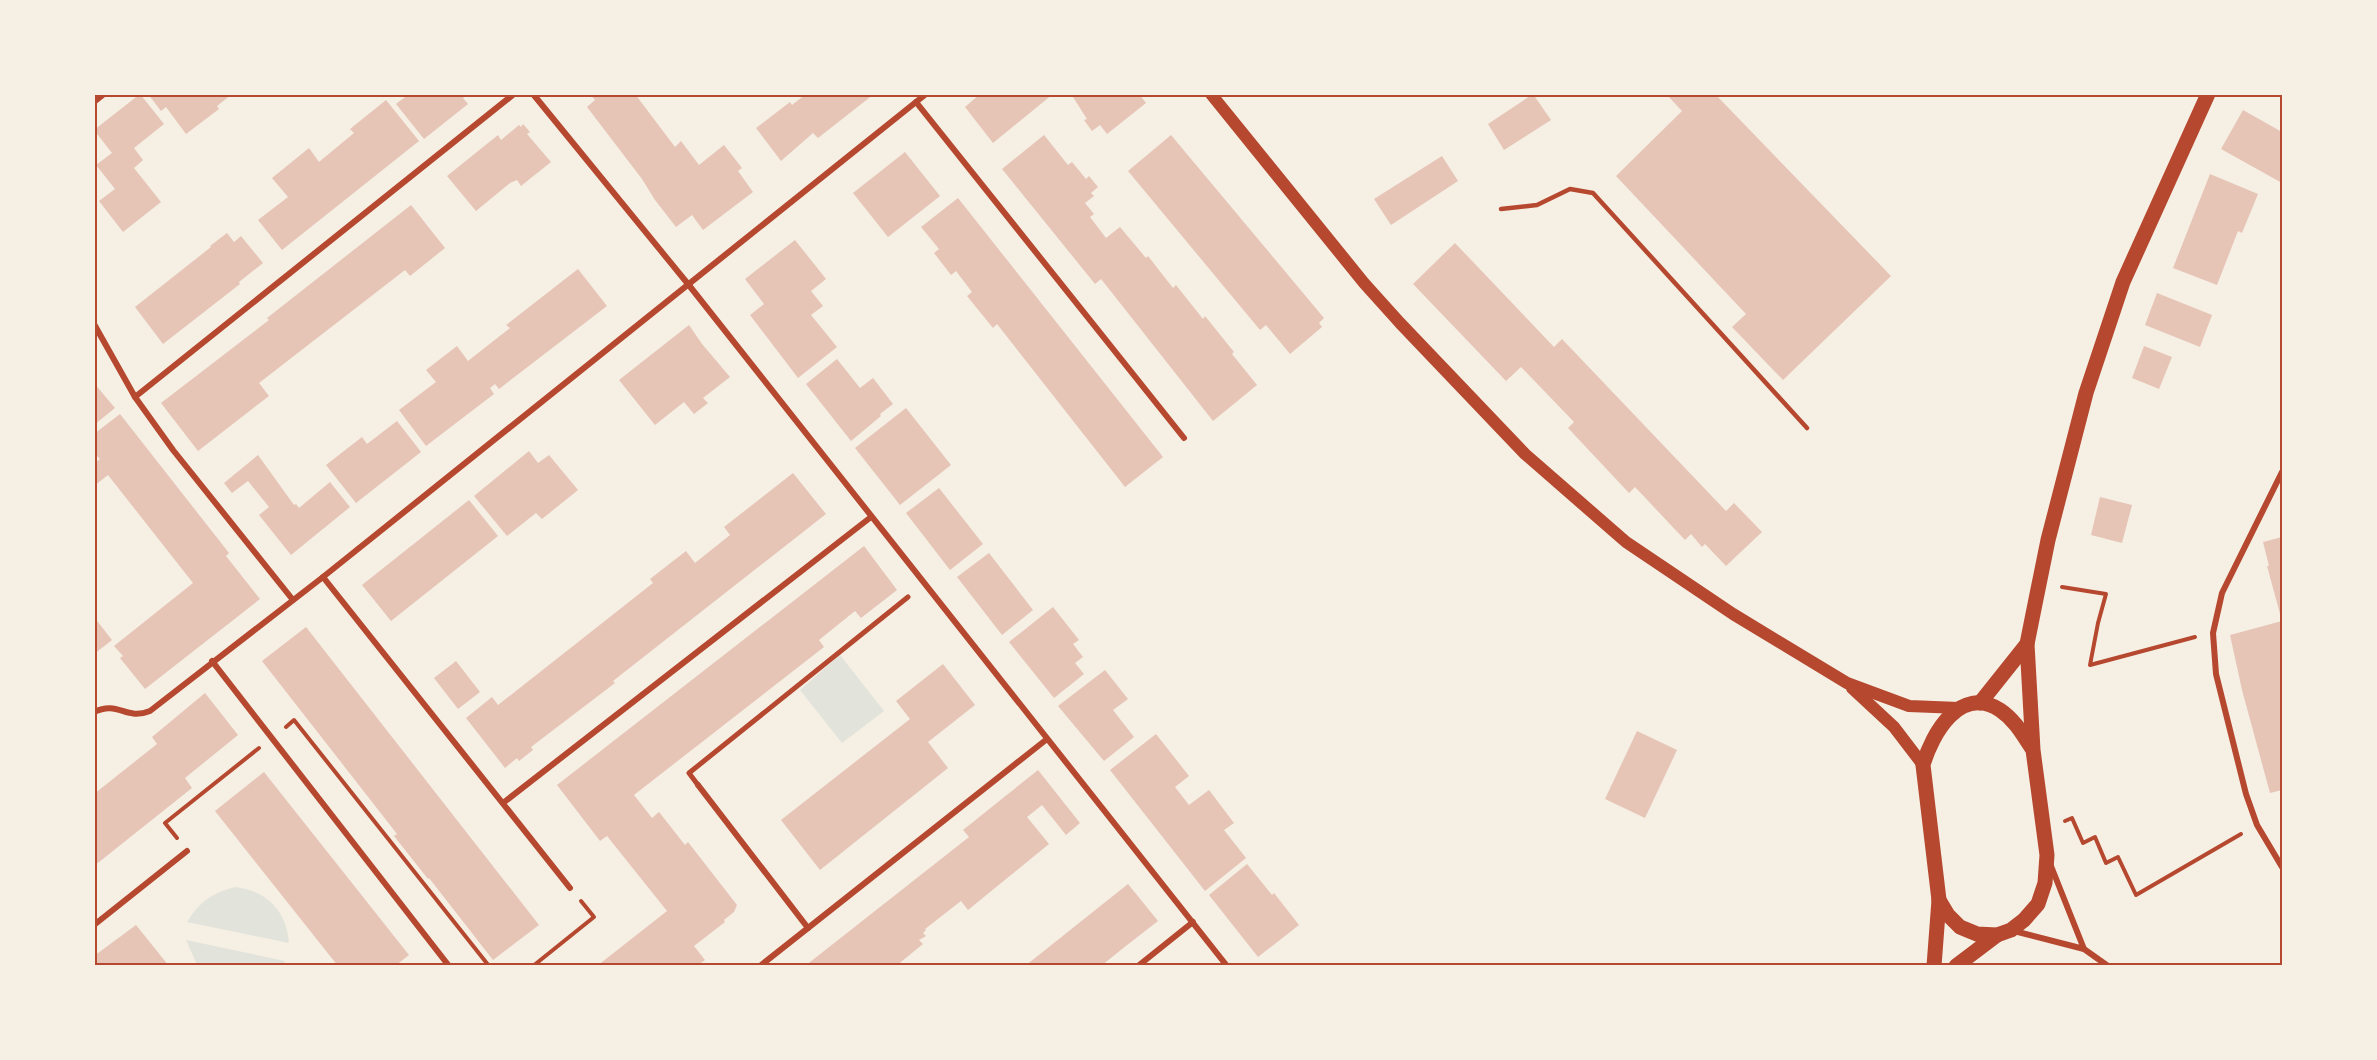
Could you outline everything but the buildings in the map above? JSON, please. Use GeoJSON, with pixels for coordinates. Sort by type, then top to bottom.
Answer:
{"type":"FeatureCollection","features":[{"type":"Feature","properties":{"kind":"main road"},"geometry":{"type":"LineString","coordinates":[[1210,94],[1364,284],[1525,454],[1626,542],[1733,614],[1847,683],[1909,706],[1959,708],[1980,703],[1999,709],[2015,723],[2032,750]]}},
{"type":"Feature","properties":{"kind":"main road"},"geometry":{"type":"LineString","coordinates":[[1956,966],[2024,920],[2038,903],[2045,884],[2047,855],[2032,750],[2027,644],[2048,540],[2090,382],[2123,282],[2208,94]]}},
{"type":"Feature","properties":{"kind":"main road"},"geometry":{"type":"LineString","coordinates":[[1980,703],[2027,644]]}},
{"type":"Feature","properties":{"kind":"main road"},"geometry":{"type":"LineString","coordinates":[[1847,683],[1894,727],[1923,765]]}},
{"type":"Feature","properties":{"kind":"main road"},"geometry":{"type":"LineString","coordinates":[[1934,966],[1939,900],[1923,765],[1929,745],[1942,724],[1959,708]]}},
{"type":"Feature","properties":{"kind":"main road"},"geometry":{"type":"LineString","coordinates":[[1939,900],[1948,915],[1960,927],[1977,934],[2004,933]]}},
{"type":"Feature","properties":{"kind":"street"},"geometry":{"type":"LineString","coordinates":[[94,102],[104,94]]}},
{"type":"Feature","properties":{"kind":"street"},"geometry":{"type":"LineString","coordinates":[[135,397],[514,94]]}},
{"type":"Feature","properties":{"kind":"street"},"geometry":{"type":"LineString","coordinates":[[533,94],[688,284],[1227,966]]}},
{"type":"Feature","properties":{"kind":"street"},"geometry":{"type":"LineString","coordinates":[[94,712],[109,706],[139,716],[150,711],[323,577],[926,94]]}},
{"type":"Feature","properties":{"kind":"street"},"geometry":{"type":"LineString","coordinates":[[916,102],[1184,438]]}},
{"type":"Feature","properties":{"kind":"street"},"geometry":{"type":"LineString","coordinates":[[94,324],[135,397],[173,450],[293,600]]}},
{"type":"Feature","properties":{"kind":"street"},"geometry":{"type":"LineString","coordinates":[[2283,472],[2222,593],[2213,633],[2216,674],[2246,794],[2257,825],[2283,867]]}},
{"type":"Feature","properties":{"kind":"street"},"geometry":{"type":"LineString","coordinates":[[503,803],[871,517]]}},
{"type":"Feature","properties":{"kind":"street"},"geometry":{"type":"LineString","coordinates":[[323,577],[570,888]]}},
{"type":"Feature","properties":{"kind":"street"},"geometry":{"type":"LineString","coordinates":[[808,928],[689,773],[908,597]]}},
{"type":"Feature","properties":{"kind":"street"},"geometry":{"type":"LineString","coordinates":[[212,661],[449,966]]}},
{"type":"Feature","properties":{"kind":"street"},"geometry":{"type":"LineString","coordinates":[[760,966],[1047,739]]}},
{"type":"Feature","properties":{"kind":"street"},"geometry":{"type":"LineString","coordinates":[[94,925],[187,851]]}},
{"type":"Feature","properties":{"kind":"street"},"geometry":{"type":"LineString","coordinates":[[2047,855],[2084,950]]}},
{"type":"Feature","properties":{"kind":"street"},"geometry":{"type":"LineString","coordinates":[[1138,966],[1192,922]]}},
{"type":"Feature","properties":{"kind":"street"},"geometry":{"type":"LineString","coordinates":[[2004,933],[2084,950],[2108,966]]}},
{"type":"Feature","properties":{"kind":"lane"},"geometry":{"type":"LineString","coordinates":[[1501,209],[1537,205],[1570,189],[1593,194],[1807,428]]}},
{"type":"Feature","properties":{"kind":"path"},"geometry":{"type":"LineString","coordinates":[[2062,587],[2106,594],[2090,665],[2213,633]]}},
{"type":"Feature","properties":{"kind":"path"},"geometry":{"type":"LineString","coordinates":[[2064,822],[2072,818],[2083,843],[2095,837],[2106,863],[2118,857],[2136,895],[2257,825]]}},
{"type":"Feature","properties":{"kind":"path"},"geometry":{"type":"LineString","coordinates":[[533,966],[594,918],[570,888]]}},
{"type":"Feature","properties":{"kind":"shaded area"},"geometry":{"type":"Polygon","coordinates":[[[840,655],[884,711],[842,743],[800,690],[840,655]]]}},
{"type":"Feature","properties":{"kind":"shaded area"},"geometry":{"type":"Polygon","coordinates":[[[235,887],[257,893],[273,904],[284,921],[289,943],[187,922],[207,899],[235,887]]]}},
{"type":"Feature","properties":{"kind":"shaded area"},"geometry":{"type":"Polygon","coordinates":[[[186,940],[285,961],[283,966],[197,965],[186,940]]]}}]}
